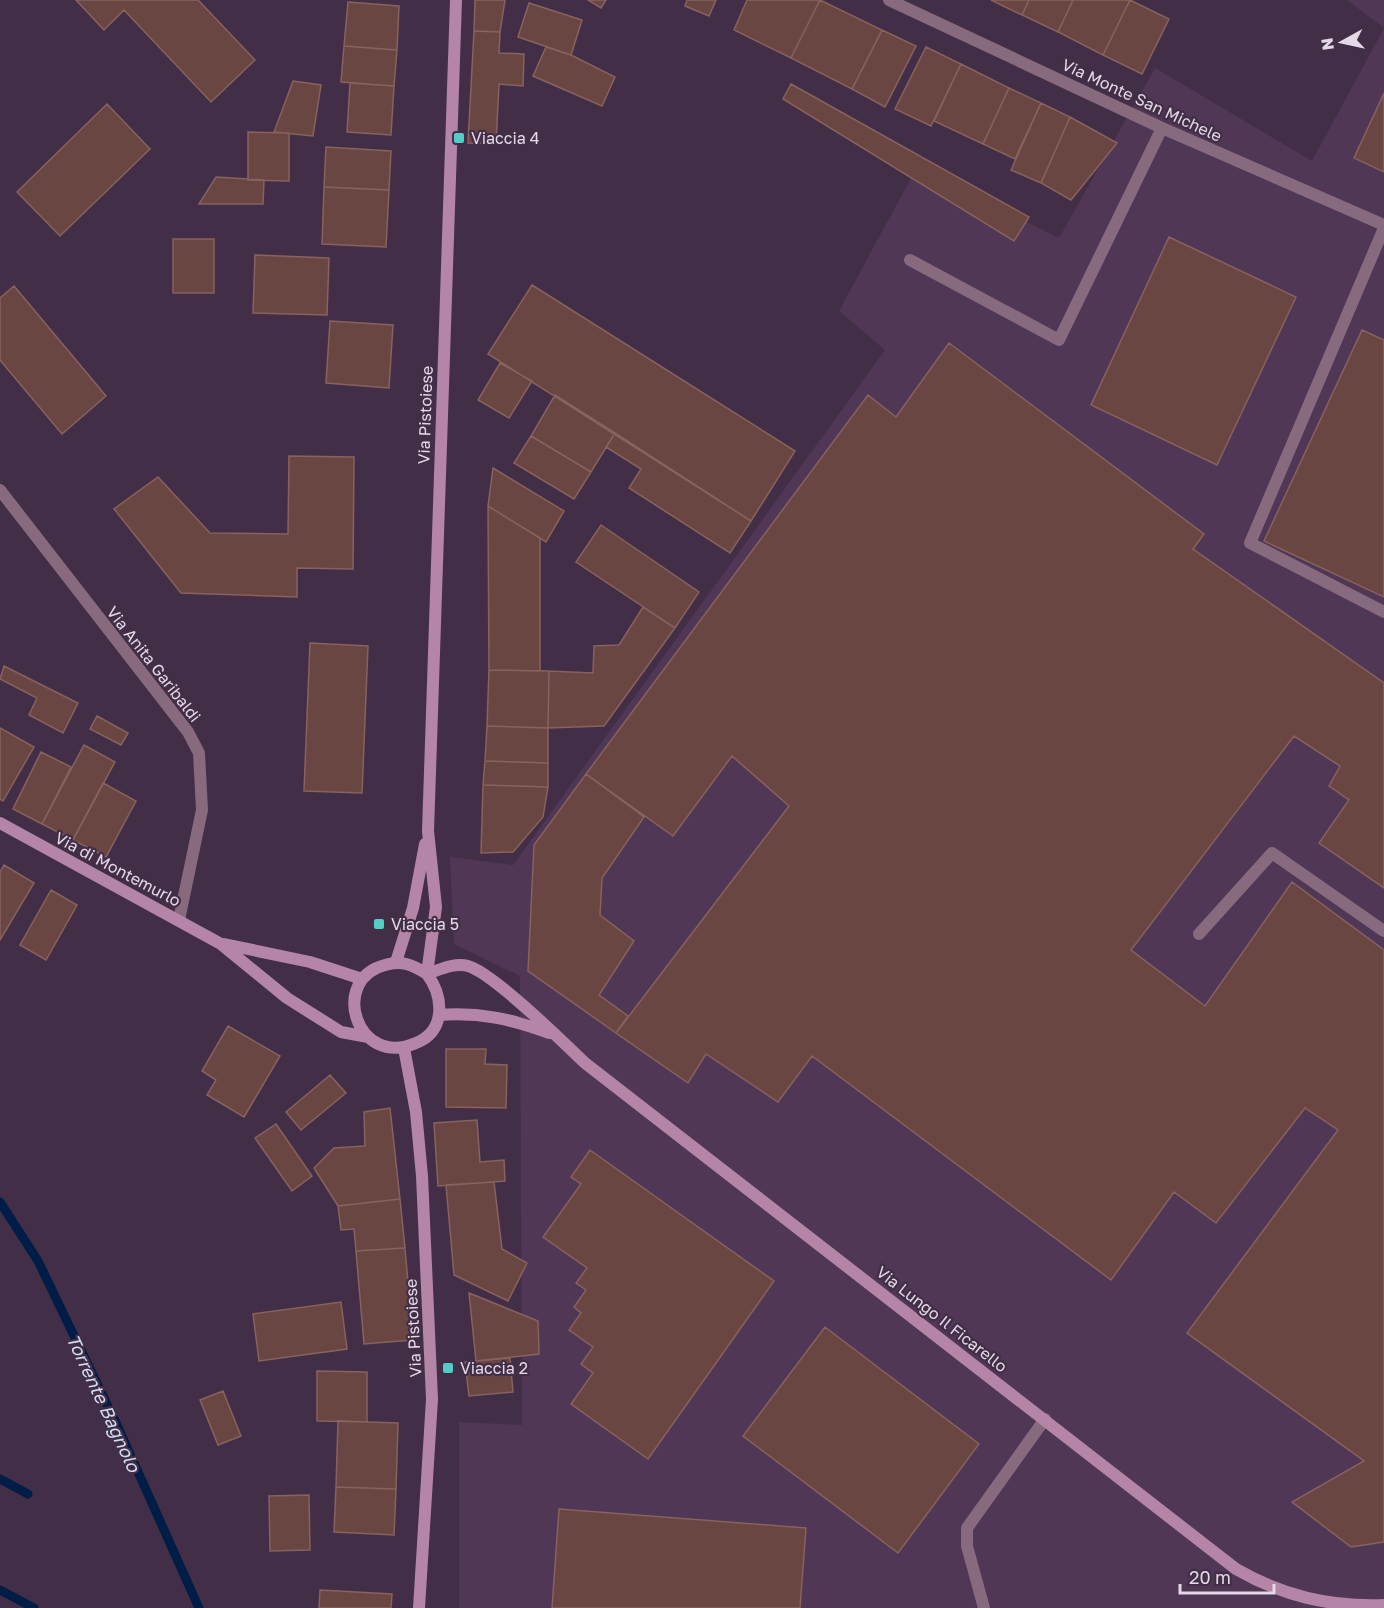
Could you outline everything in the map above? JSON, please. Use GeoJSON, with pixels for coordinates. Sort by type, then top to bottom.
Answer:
{"type":"FeatureCollection","features":[{"type":"Feature","properties":{"kind":"main road","name":"Via Pistoiese"},"geometry":{"type":"LineString","coordinates":[[427,974],[436,907],[428,831],[456,0]]}},
{"type":"Feature","properties":{"kind":"main road","name":"Via di Montemurlo"},"geometry":{"type":"LineString","coordinates":[[0,823],[221,944],[287,998],[341,1032],[368,1037]]}},
{"type":"Feature","properties":{"kind":"main road","name":"Via Pistoiese"},"geometry":{"type":"LineString","coordinates":[[396,962],[413,908],[428,831]]}},
{"type":"Feature","properties":{"kind":"main road","name":"Via di Montemurlo"},"geometry":{"type":"LineString","coordinates":[[221,944],[310,962],[362,979]]}},
{"type":"Feature","properties":{"kind":"main road"},"geometry":{"type":"LineString","coordinates":[[396,962],[414,965],[427,974],[435,985],[440,1000],[440,1015],[434,1029],[423,1040],[404,1048],[390,1048],[368,1037],[359,1026],[354,1012],[356,993],[362,979],[376,967],[396,962]]}},
{"type":"Feature","properties":{"kind":"main road","name":"Via Lungo Il Ficarello"},"geometry":{"type":"LineString","coordinates":[[427,974],[453,965],[467,965],[518,1002],[585,1063],[1236,1569],[1267,1587],[1315,1604],[1384,1605]]}},
{"type":"Feature","properties":{"kind":"main road","name":"Via Lungo Il Ficarello"},"geometry":{"type":"LineString","coordinates":[[440,1015],[483,1014],[500,1017],[555,1036]]}},
{"type":"Feature","properties":{"kind":"main road","name":"Via Pistoiese"},"geometry":{"type":"LineString","coordinates":[[404,1048],[416,1112],[422,1176],[432,1399],[419,1608]]}},
{"type":"Feature","properties":{"kind":"street","name":"Via Monte San Michele"},"geometry":{"type":"LineString","coordinates":[[889,0],[1162,128],[1384,227]]}},
{"type":"Feature","properties":{"kind":"street"},"geometry":{"type":"LineString","coordinates":[[909,260],[1059,340],[1162,128]]}},
{"type":"Feature","properties":{"kind":"street"},"geometry":{"type":"LineString","coordinates":[[1384,227],[1250,543],[1384,612]]}},
{"type":"Feature","properties":{"kind":"street","name":"Via Anita Garibaldi"},"geometry":{"type":"LineString","coordinates":[[0,490],[188,732],[199,753],[202,810],[179,920]]}},
{"type":"Feature","properties":{"kind":"street"},"geometry":{"type":"LineString","coordinates":[[1199,934],[1272,852],[1384,931]]}},
{"type":"Feature","properties":{"kind":"street"},"geometry":{"type":"LineString","coordinates":[[984,1608],[967,1546],[967,1528],[1045,1419]]}},
{"type":"Feature","properties":{"kind":"shaded area"},"geometry":{"type":"Polygon","coordinates":[[[1347,0],[1384,0],[1384,28],[1347,0]]]}},
{"type":"Feature","properties":{"kind":"shaded area"},"geometry":{"type":"Polygon","coordinates":[[[1384,28],[1384,1608],[459,1608],[459,1422],[522,1425],[520,976],[454,944],[450,857],[513,865],[885,350],[839,311],[917,167],[1059,238],[1155,68],[1312,161],[1384,28]]]}},
{"type":"Feature","properties":{"kind":"building"},"geometry":{"type":"Polygon","coordinates":[[[76,0],[198,0],[255,60],[211,102],[124,10],[104,30],[76,0]]]}},
{"type":"Feature","properties":{"kind":"building"},"geometry":{"type":"Polygon","coordinates":[[[475,0],[505,0],[500,32],[474,31],[475,0]]]}},
{"type":"Feature","properties":{"kind":"building"},"geometry":{"type":"Polygon","coordinates":[[[588,0],[606,0],[601,8],[588,0]]]}},
{"type":"Feature","properties":{"kind":"building"},"geometry":{"type":"Polygon","coordinates":[[[687,0],[716,0],[709,16],[685,6],[687,0]]]}},
{"type":"Feature","properties":{"kind":"building"},"geometry":{"type":"Polygon","coordinates":[[[747,0],[820,0],[791,58],[734,30],[747,0]]]}},
{"type":"Feature","properties":{"kind":"building"},"geometry":{"type":"Polygon","coordinates":[[[820,0],[882,30],[852,89],[791,58],[820,0]]]}},
{"type":"Feature","properties":{"kind":"building"},"geometry":{"type":"Polygon","coordinates":[[[991,0],[1029,0],[1022,15],[991,0]]]}},
{"type":"Feature","properties":{"kind":"building"},"geometry":{"type":"Polygon","coordinates":[[[1029,0],[1073,0],[1058,32],[1022,15],[1029,0]]]}},
{"type":"Feature","properties":{"kind":"building"},"geometry":{"type":"Polygon","coordinates":[[[1073,0],[1130,0],[1103,55],[1058,32],[1073,0]]]}},
{"type":"Feature","properties":{"kind":"building"},"geometry":{"type":"Polygon","coordinates":[[[1130,0],[1169,19],[1142,74],[1103,55],[1130,0]]]}},
{"type":"Feature","properties":{"kind":"building"},"geometry":{"type":"Polygon","coordinates":[[[348,2],[399,6],[397,50],[344,46],[348,2]]]}},
{"type":"Feature","properties":{"kind":"building"},"geometry":{"type":"Polygon","coordinates":[[[529,3],[582,20],[571,55],[518,37],[529,3]]]}},
{"type":"Feature","properties":{"kind":"building"},"geometry":{"type":"Polygon","coordinates":[[[882,30],[916,46],[885,107],[852,89],[882,30]]]}},
{"type":"Feature","properties":{"kind":"building"},"geometry":{"type":"Polygon","coordinates":[[[474,31],[500,32],[499,53],[524,54],[523,86],[499,84],[496,144],[468,143],[474,31]]]}},
{"type":"Feature","properties":{"kind":"building"},"geometry":{"type":"Polygon","coordinates":[[[344,46],[397,50],[394,86],[341,82],[344,46]]]}},
{"type":"Feature","properties":{"kind":"building"},"geometry":{"type":"Polygon","coordinates":[[[546,47],[571,55],[615,77],[602,106],[533,76],[546,47]]]}},
{"type":"Feature","properties":{"kind":"building"},"geometry":{"type":"Polygon","coordinates":[[[926,47],[961,64],[931,126],[895,109],[926,47]]]}},
{"type":"Feature","properties":{"kind":"building"},"geometry":{"type":"Polygon","coordinates":[[[961,64],[1009,88],[983,144],[934,121],[961,64]]]}},
{"type":"Feature","properties":{"kind":"building"},"geometry":{"type":"Polygon","coordinates":[[[293,81],[321,85],[313,136],[274,132],[293,81]]]}},
{"type":"Feature","properties":{"kind":"building"},"geometry":{"type":"Polygon","coordinates":[[[350,83],[394,86],[391,135],[347,132],[350,83]]]}},
{"type":"Feature","properties":{"kind":"building"},"geometry":{"type":"Polygon","coordinates":[[[791,84],[1029,217],[1014,241],[783,99],[791,84]]]}},
{"type":"Feature","properties":{"kind":"building"},"geometry":{"type":"Polygon","coordinates":[[[1009,88],[1041,103],[1015,159],[983,144],[1009,88]]]}},
{"type":"Feature","properties":{"kind":"building"},"geometry":{"type":"Polygon","coordinates":[[[1384,93],[1384,172],[1354,158],[1384,93]]]}},
{"type":"Feature","properties":{"kind":"building"},"geometry":{"type":"Polygon","coordinates":[[[1041,103],[1070,117],[1041,183],[1011,170],[1041,103]]]}},
{"type":"Feature","properties":{"kind":"building"},"geometry":{"type":"Polygon","coordinates":[[[107,104],[150,149],[60,236],[17,192],[107,104]]]}},
{"type":"Feature","properties":{"kind":"building"},"geometry":{"type":"Polygon","coordinates":[[[1070,117],[1117,143],[1071,200],[1041,183],[1070,117]]]}},
{"type":"Feature","properties":{"kind":"building"},"geometry":{"type":"Polygon","coordinates":[[[248,132],[289,133],[289,181],[248,180],[248,132]]]}},
{"type":"Feature","properties":{"kind":"building"},"geometry":{"type":"Polygon","coordinates":[[[326,147],[391,151],[389,190],[324,187],[326,147]]]}},
{"type":"Feature","properties":{"kind":"building"},"geometry":{"type":"Polygon","coordinates":[[[216,177],[264,180],[263,204],[199,204],[216,177]]]}},
{"type":"Feature","properties":{"kind":"building"},"geometry":{"type":"Polygon","coordinates":[[[324,187],[389,190],[386,247],[322,244],[324,187]]]}},
{"type":"Feature","properties":{"kind":"building"},"geometry":{"type":"Polygon","coordinates":[[[1169,237],[1296,297],[1217,465],[1091,405],[1169,237]]]}},
{"type":"Feature","properties":{"kind":"building"},"geometry":{"type":"Polygon","coordinates":[[[173,239],[214,239],[214,293],[173,293],[173,239]]]}},
{"type":"Feature","properties":{"kind":"building"},"geometry":{"type":"Polygon","coordinates":[[[255,255],[329,258],[327,315],[253,313],[255,255]]]}},
{"type":"Feature","properties":{"kind":"building"},"geometry":{"type":"Polygon","coordinates":[[[532,285],[795,451],[751,521],[488,354],[532,285]]]}},
{"type":"Feature","properties":{"kind":"building"},"geometry":{"type":"Polygon","coordinates":[[[14,286],[106,396],[62,434],[0,360],[0,298],[14,286]]]}},
{"type":"Feature","properties":{"kind":"building"},"geometry":{"type":"Polygon","coordinates":[[[330,321],[393,325],[389,388],[326,383],[330,321]]]}},
{"type":"Feature","properties":{"kind":"building"},"geometry":{"type":"Polygon","coordinates":[[[1362,330],[1384,340],[1384,597],[1264,541],[1362,330]]]}},
{"type":"Feature","properties":{"kind":"building"},"geometry":{"type":"Polygon","coordinates":[[[949,343],[1204,534],[1193,549],[1384,683],[1384,888],[1319,843],[1349,800],[1329,786],[1340,766],[1294,736],[1131,950],[1205,1006],[1292,882],[1384,950],[1384,1542],[1351,1547],[1292,1502],[1364,1461],[1187,1333],[1338,1130],[1305,1108],[1216,1223],[1174,1192],[1111,1280],[812,1056],[778,1102],[706,1054],[688,1083],[616,1033],[789,806],[732,756],[673,836],[586,774],[868,395],[896,417],[949,343]]]}},
{"type":"Feature","properties":{"kind":"building"},"geometry":{"type":"Polygon","coordinates":[[[500,363],[532,381],[509,418],[478,400],[500,363]]]}},
{"type":"Feature","properties":{"kind":"building"},"geometry":{"type":"Polygon","coordinates":[[[555,395],[615,433],[591,472],[531,436],[555,395]]]}},
{"type":"Feature","properties":{"kind":"building"},"geometry":{"type":"Polygon","coordinates":[[[615,433],[751,521],[730,553],[629,488],[641,469],[606,447],[615,433]]]}},
{"type":"Feature","properties":{"kind":"building"},"geometry":{"type":"Polygon","coordinates":[[[531,436],[591,472],[574,499],[514,463],[531,436]]]}},
{"type":"Feature","properties":{"kind":"building"},"geometry":{"type":"Polygon","coordinates":[[[289,456],[354,457],[353,569],[297,568],[297,597],[181,593],[114,509],[158,477],[210,533],[288,534],[289,456]]]}},
{"type":"Feature","properties":{"kind":"building"},"geometry":{"type":"Polygon","coordinates":[[[493,468],[564,511],[546,542],[488,506],[493,468]]]}},
{"type":"Feature","properties":{"kind":"building"},"geometry":{"type":"Polygon","coordinates":[[[488,506],[540,538],[540,671],[489,670],[488,506]]]}},
{"type":"Feature","properties":{"kind":"building"},"geometry":{"type":"Polygon","coordinates":[[[601,525],[699,592],[675,628],[576,562],[601,525]]]}},
{"type":"Feature","properties":{"kind":"building"},"geometry":{"type":"Polygon","coordinates":[[[643,607],[675,628],[604,726],[548,728],[549,671],[593,673],[594,646],[619,645],[643,607]]]}},
{"type":"Feature","properties":{"kind":"building"},"geometry":{"type":"Polygon","coordinates":[[[310,643],[368,646],[362,793],[304,791],[310,643]]]}},
{"type":"Feature","properties":{"kind":"building"},"geometry":{"type":"Polygon","coordinates":[[[4,666],[78,703],[63,733],[29,715],[37,698],[0,679],[4,666]]]}},
{"type":"Feature","properties":{"kind":"building"},"geometry":{"type":"Polygon","coordinates":[[[489,670],[549,671],[548,728],[487,726],[489,670]]]}},
{"type":"Feature","properties":{"kind":"building"},"geometry":{"type":"Polygon","coordinates":[[[97,716],[128,733],[121,745],[90,729],[97,716]]]}},
{"type":"Feature","properties":{"kind":"building"},"geometry":{"type":"Polygon","coordinates":[[[487,726],[548,728],[548,763],[485,761],[487,726]]]}},
{"type":"Feature","properties":{"kind":"building"},"geometry":{"type":"Polygon","coordinates":[[[0,728],[34,747],[3,801],[0,799],[0,728]]]}},
{"type":"Feature","properties":{"kind":"building"},"geometry":{"type":"Polygon","coordinates":[[[84,745],[115,762],[73,840],[42,824],[84,745]]]}},
{"type":"Feature","properties":{"kind":"building"},"geometry":{"type":"Polygon","coordinates":[[[41,752],[71,767],[42,824],[13,809],[41,752]]]}},
{"type":"Feature","properties":{"kind":"building"},"geometry":{"type":"Polygon","coordinates":[[[485,761],[548,763],[548,787],[483,785],[485,761]]]}},
{"type":"Feature","properties":{"kind":"building"},"geometry":{"type":"Polygon","coordinates":[[[586,774],[644,817],[602,878],[600,915],[634,941],[599,995],[628,1016],[616,1033],[528,971],[534,845],[586,774]]]}},
{"type":"Feature","properties":{"kind":"building"},"geometry":{"type":"Polygon","coordinates":[[[103,783],[136,801],[106,857],[73,840],[103,783]]]}},
{"type":"Feature","properties":{"kind":"building"},"geometry":{"type":"Polygon","coordinates":[[[483,785],[548,787],[543,817],[513,852],[481,853],[483,785]]]}},
{"type":"Feature","properties":{"kind":"building"},"geometry":{"type":"Polygon","coordinates":[[[4,865],[34,883],[0,940],[0,872],[4,865]]]}},
{"type":"Feature","properties":{"kind":"building"},"geometry":{"type":"Polygon","coordinates":[[[51,890],[77,905],[46,960],[20,945],[51,890]]]}},
{"type":"Feature","properties":{"kind":"building"},"geometry":{"type":"Polygon","coordinates":[[[228,1026],[280,1056],[244,1117],[207,1095],[216,1080],[202,1071],[228,1026]]]}},
{"type":"Feature","properties":{"kind":"building"},"geometry":{"type":"Polygon","coordinates":[[[446,1049],[486,1049],[485,1064],[507,1065],[506,1108],[446,1107],[446,1049]]]}},
{"type":"Feature","properties":{"kind":"building"},"geometry":{"type":"Polygon","coordinates":[[[330,1075],[346,1093],[301,1130],[286,1112],[330,1075]]]}},
{"type":"Feature","properties":{"kind":"building"},"geometry":{"type":"Polygon","coordinates":[[[390,1108],[400,1199],[338,1206],[314,1168],[334,1148],[365,1146],[364,1112],[390,1108]]]}},
{"type":"Feature","properties":{"kind":"building"},"geometry":{"type":"Polygon","coordinates":[[[477,1120],[480,1162],[504,1160],[505,1181],[438,1186],[434,1123],[477,1120]]]}},
{"type":"Feature","properties":{"kind":"building"},"geometry":{"type":"Polygon","coordinates":[[[276,1124],[312,1176],[292,1191],[255,1138],[276,1124]]]}},
{"type":"Feature","properties":{"kind":"building"},"geometry":{"type":"Polygon","coordinates":[[[590,1150],[774,1281],[648,1459],[571,1404],[593,1373],[581,1364],[593,1347],[569,1330],[581,1313],[574,1307],[586,1290],[576,1283],[587,1268],[543,1237],[581,1184],[571,1177],[590,1150]]]}},
{"type":"Feature","properties":{"kind":"building"},"geometry":{"type":"Polygon","coordinates":[[[494,1182],[502,1249],[527,1263],[508,1301],[454,1275],[446,1185],[494,1182]]]}},
{"type":"Feature","properties":{"kind":"building"},"geometry":{"type":"Polygon","coordinates":[[[400,1199],[405,1248],[356,1251],[354,1229],[341,1230],[338,1206],[400,1199]]]}},
{"type":"Feature","properties":{"kind":"building"},"geometry":{"type":"Polygon","coordinates":[[[405,1248],[413,1340],[364,1344],[356,1251],[405,1248]]]}},
{"type":"Feature","properties":{"kind":"building"},"geometry":{"type":"Polygon","coordinates":[[[469,1293],[538,1321],[539,1354],[476,1361],[469,1293]]]}},
{"type":"Feature","properties":{"kind":"building"},"geometry":{"type":"Polygon","coordinates":[[[341,1302],[347,1349],[259,1361],[253,1314],[341,1302]]]}},
{"type":"Feature","properties":{"kind":"building"},"geometry":{"type":"Polygon","coordinates":[[[825,1327],[979,1444],[898,1553],[743,1436],[825,1327]]]}},
{"type":"Feature","properties":{"kind":"building"},"geometry":{"type":"Polygon","coordinates":[[[510,1358],[513,1392],[469,1396],[465,1362],[510,1358]]]}},
{"type":"Feature","properties":{"kind":"building"},"geometry":{"type":"Polygon","coordinates":[[[317,1371],[367,1372],[367,1422],[317,1421],[317,1371]]]}},
{"type":"Feature","properties":{"kind":"building"},"geometry":{"type":"Polygon","coordinates":[[[223,1391],[241,1436],[218,1445],[200,1400],[223,1391]]]}},
{"type":"Feature","properties":{"kind":"building"},"geometry":{"type":"Polygon","coordinates":[[[338,1421],[398,1423],[396,1489],[336,1487],[338,1421]]]}},
{"type":"Feature","properties":{"kind":"building"},"geometry":{"type":"Polygon","coordinates":[[[336,1487],[396,1489],[394,1535],[334,1532],[336,1487]]]}},
{"type":"Feature","properties":{"kind":"building"},"geometry":{"type":"Polygon","coordinates":[[[309,1495],[310,1550],[270,1551],[269,1496],[309,1495]]]}},
{"type":"Feature","properties":{"kind":"building"},"geometry":{"type":"Polygon","coordinates":[[[559,1509],[806,1528],[800,1608],[552,1608],[559,1509]]]}},
{"type":"Feature","properties":{"kind":"building"},"geometry":{"type":"Polygon","coordinates":[[[320,1590],[392,1594],[391,1608],[319,1608],[320,1590]]]}},
{"type":"Feature","properties":{"kind":"waterway","name":"Torrente Bagnolo"},"geometry":{"type":"LineString","coordinates":[[0,1202],[38,1261],[117,1425],[199,1608]]}},
{"type":"Feature","properties":{"kind":"waterway"},"geometry":{"type":"LineString","coordinates":[[0,1479],[28,1494]]}},
{"type":"Feature","properties":{"kind":"waterway"},"geometry":{"type":"LineString","coordinates":[[0,1590],[34,1608]]}},
{"type":"Feature","properties":{"kind":"place","name":"Viaccia 4"},"geometry":{"type":"Point","coordinates":[459,138]}},
{"type":"Feature","properties":{"kind":"place","name":"Viaccia 5"},"geometry":{"type":"Point","coordinates":[379,924]}},
{"type":"Feature","properties":{"kind":"place","name":"Viaccia 2"},"geometry":{"type":"Point","coordinates":[448,1368]}}]}
